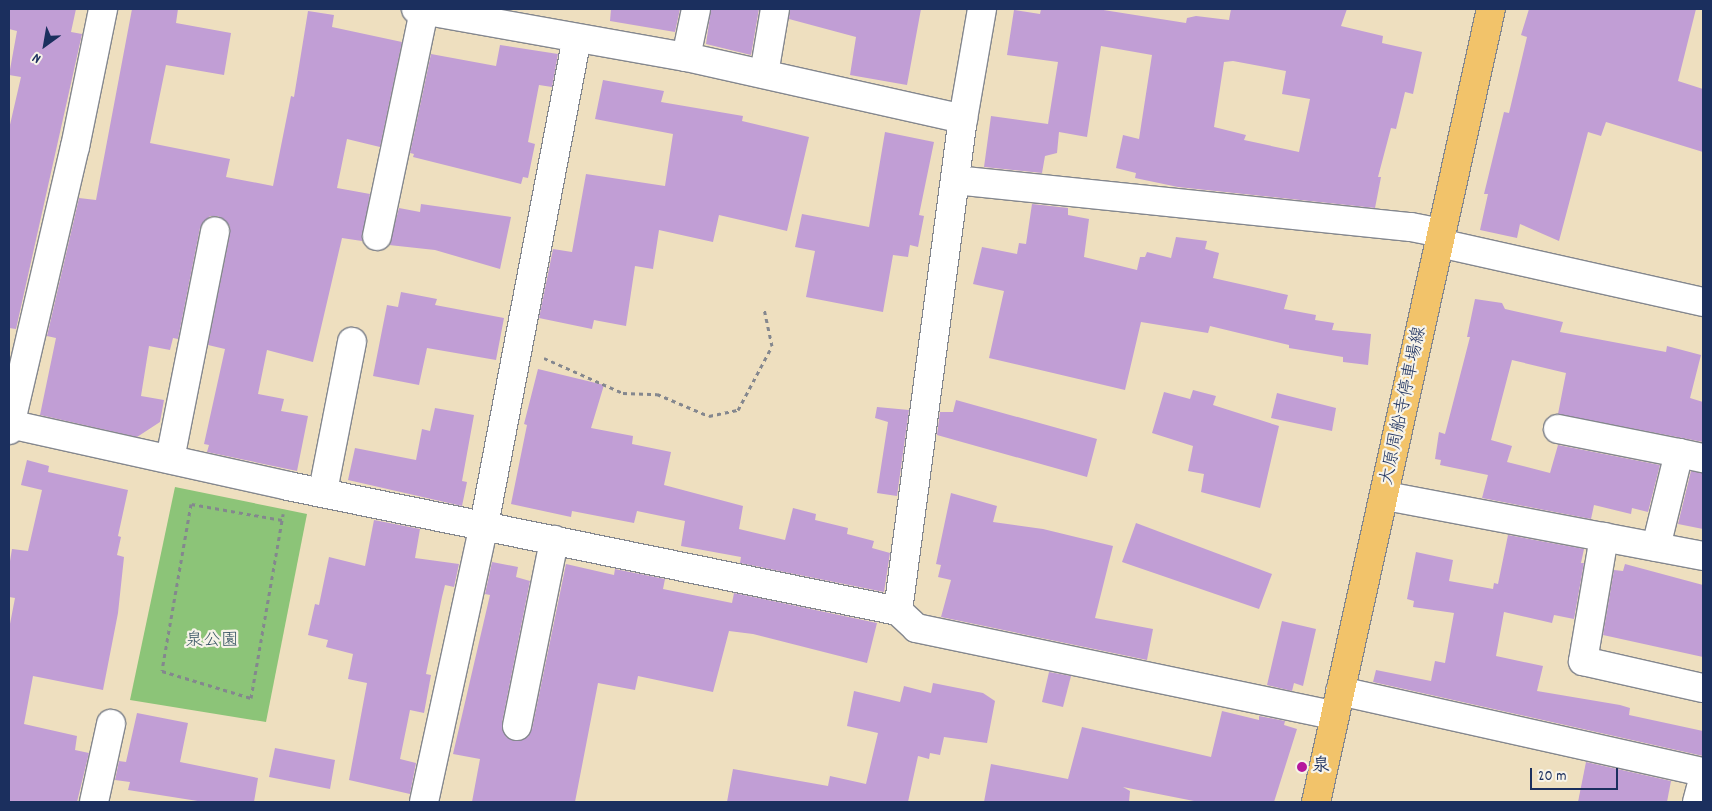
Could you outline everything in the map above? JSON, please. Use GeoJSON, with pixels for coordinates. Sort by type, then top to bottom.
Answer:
{"type":"FeatureCollection","features":[{"type":"Feature","properties":{"kind":"main road","name":"大原周船寺停車場線"},"geometry":{"type":"LineString","coordinates":[[1316,802],[1337,703],[1386,496],[1490,9]]}},
{"type":"Feature","properties":{"kind":"street"},"geometry":{"type":"LineString","coordinates":[[103,9],[75,147],[9,426],[170,459],[288,486],[323,491],[898,610],[916,628],[1337,703],[1703,772]]}},
{"type":"Feature","properties":{"kind":"street"},"geometry":{"type":"LineString","coordinates":[[686,57],[696,9]]}},
{"type":"Feature","properties":{"kind":"street"},"geometry":{"type":"LineString","coordinates":[[764,74],[776,9]]}},
{"type":"Feature","properties":{"kind":"street"},"geometry":{"type":"LineString","coordinates":[[898,610],[963,119],[982,9]]}},
{"type":"Feature","properties":{"kind":"street"},"geometry":{"type":"LineString","coordinates":[[377,236],[428,10],[577,39],[686,57],[963,119]]}},
{"type":"Feature","properties":{"kind":"street"},"geometry":{"type":"LineString","coordinates":[[424,802],[484,525],[577,39]]}},
{"type":"Feature","properties":{"kind":"street"},"geometry":{"type":"LineString","coordinates":[[955,180],[1411,227],[1440,238],[1703,302]]}},
{"type":"Feature","properties":{"kind":"street"},"geometry":{"type":"LineString","coordinates":[[170,459],[215,232]]}},
{"type":"Feature","properties":{"kind":"street"},"geometry":{"type":"LineString","coordinates":[[323,491],[352,342]]}},
{"type":"Feature","properties":{"kind":"street"},"geometry":{"type":"LineString","coordinates":[[1558,429],[1691,455],[1656,547]]}},
{"type":"Feature","properties":{"kind":"street"},"geometry":{"type":"LineString","coordinates":[[1386,496],[1703,556]]}},
{"type":"Feature","properties":{"kind":"street"},"geometry":{"type":"LineString","coordinates":[[1604,537],[1583,661],[1703,688]]}},
{"type":"Feature","properties":{"kind":"street"},"geometry":{"type":"LineString","coordinates":[[516,726],[554,540]]}},
{"type":"Feature","properties":{"kind":"street"},"geometry":{"type":"LineString","coordinates":[[94,802],[111,724]]}},
{"type":"Feature","properties":{"kind":"street"},"geometry":{"type":"LineString","coordinates":[[1697,802],[1703,779]]}},
{"type":"Feature","properties":{"kind":"path"},"geometry":{"type":"LineString","coordinates":[[518,347],[623,393],[657,394],[708,416],[738,410],[772,346],[764,308]]}},
{"type":"Feature","properties":{"kind":"path"},"geometry":{"type":"LineString","coordinates":[[282,520],[191,504],[162,671],[251,698],[288,486]]}},
{"type":"Feature","properties":{"kind":"green space","name":"泉公園"},"geometry":{"type":"Polygon","coordinates":[[[175,487],[307,514],[266,722],[130,700],[175,487]]]}},
{"type":"Feature","properties":{"kind":"building"},"geometry":{"type":"Polygon","coordinates":[[[9,9],[76,9],[71,32],[82,34],[16,329],[9,328],[9,129],[21,77],[9,75],[17,31],[9,29],[9,9]]]}},
{"type":"Feature","properties":{"kind":"building"},"geometry":{"type":"Polygon","coordinates":[[[132,9],[178,9],[176,23],[231,33],[224,75],[166,65],[150,143],[230,159],[226,177],[273,186],[291,96],[294,97],[308,11],[334,15],[332,27],[402,42],[380,147],[347,139],[337,188],[370,194],[362,241],[342,238],[313,362],[267,350],[258,394],[284,399],[281,411],[308,416],[297,471],[207,452],[209,445],[204,444],[225,349],[208,345],[230,234],[230,226],[218,216],[210,216],[200,228],[178,339],[173,338],[170,350],[149,346],[141,396],[164,400],[160,422],[137,437],[40,415],[56,338],[47,336],[79,198],[96,200],[132,9]]]}},
{"type":"Feature","properties":{"kind":"building"},"geometry":{"type":"Polygon","coordinates":[[[611,9],[680,9],[675,32],[610,21],[611,9]]]}},
{"type":"Feature","properties":{"kind":"building"},"geometry":{"type":"Polygon","coordinates":[[[711,9],[759,9],[751,55],[706,44],[711,9]]]}},
{"type":"Feature","properties":{"kind":"building"},"geometry":{"type":"Polygon","coordinates":[[[790,9],[921,9],[907,85],[850,75],[856,37],[789,19],[790,9]]]}},
{"type":"Feature","properties":{"kind":"building"},"geometry":{"type":"Polygon","coordinates":[[[1041,9],[1097,9],[1186,23],[1187,18],[1196,16],[1229,20],[1231,9],[1347,9],[1341,26],[1383,36],[1382,43],[1422,52],[1413,94],[1405,92],[1396,129],[1391,128],[1378,177],[1381,177],[1375,208],[1178,187],[1135,178],[1136,173],[1116,168],[1123,135],[1139,139],[1152,55],[1101,46],[1087,137],[1059,132],[1057,153],[1045,156],[1042,173],[984,167],[991,116],[1048,124],[1058,62],[1007,55],[1014,10],[1040,14],[1041,9]],[[1233,61],[1224,62],[1214,127],[1246,135],[1244,140],[1299,152],[1310,99],[1282,94],[1286,71],[1233,61]]]}},
{"type":"Feature","properties":{"kind":"building"},"geometry":{"type":"Polygon","coordinates":[[[1529,9],[1696,9],[1678,81],[1703,89],[1703,152],[1606,122],[1601,136],[1588,132],[1559,241],[1520,224],[1517,238],[1480,230],[1488,194],[1484,194],[1504,112],[1509,113],[1527,37],[1521,35],[1529,9]]]}},
{"type":"Feature","properties":{"kind":"building"},"geometry":{"type":"Polygon","coordinates":[[[500,45],[558,54],[552,87],[539,85],[528,142],[535,144],[528,178],[523,177],[521,184],[413,157],[414,154],[410,153],[431,54],[496,66],[500,45]]]}},
{"type":"Feature","properties":{"kind":"building"},"geometry":{"type":"Polygon","coordinates":[[[603,80],[664,91],[661,102],[743,116],[742,121],[809,137],[787,231],[719,215],[713,242],[659,230],[653,269],[635,266],[626,326],[594,320],[592,329],[539,318],[553,249],[572,252],[586,174],[665,186],[673,134],[595,119],[603,80]]]}},
{"type":"Feature","properties":{"kind":"building"},"geometry":{"type":"Polygon","coordinates":[[[885,132],[934,142],[919,215],[924,216],[918,247],[910,245],[908,257],[893,255],[883,312],[806,297],[815,251],[795,247],[802,214],[869,227],[885,132]]]}},
{"type":"Feature","properties":{"kind":"building"},"geometry":{"type":"Polygon","coordinates":[[[421,204],[511,217],[500,269],[435,250],[389,245],[399,208],[420,212],[421,204]]]}},
{"type":"Feature","properties":{"kind":"building"},"geometry":{"type":"Polygon","coordinates":[[[1032,204],[1068,208],[1068,215],[1089,219],[1084,257],[1137,270],[1140,257],[1145,257],[1147,252],[1171,258],[1176,237],[1207,241],[1205,249],[1219,253],[1213,278],[1288,295],[1284,309],[1316,315],[1315,320],[1334,323],[1332,330],[1371,334],[1368,365],[1343,362],[1343,357],[1289,348],[1289,345],[1210,326],[1208,333],[1141,322],[1125,390],[989,358],[1004,291],[973,284],[982,247],[1017,254],[1019,243],[1026,244],[1032,204]]]}},
{"type":"Feature","properties":{"kind":"building"},"geometry":{"type":"Polygon","coordinates":[[[401,292],[437,299],[435,305],[504,318],[496,360],[427,348],[419,385],[373,376],[387,305],[398,307],[401,292]]]}},
{"type":"Feature","properties":{"kind":"building"},"geometry":{"type":"Polygon","coordinates":[[[1475,299],[1502,303],[1505,309],[1563,322],[1560,332],[1666,352],[1667,346],[1701,355],[1690,398],[1703,402],[1703,442],[1558,414],[1566,373],[1512,360],[1491,440],[1512,446],[1507,462],[1550,473],[1558,445],[1660,465],[1648,512],[1632,508],[1631,514],[1594,505],[1591,519],[1482,498],[1488,475],[1440,465],[1441,460],[1435,459],[1439,432],[1445,434],[1470,337],[1467,337],[1475,299]]]}},
{"type":"Feature","properties":{"kind":"building"},"geometry":{"type":"Polygon","coordinates":[[[538,369],[604,385],[591,428],[633,436],[632,444],[671,452],[664,485],[743,506],[739,529],[785,540],[793,508],[816,514],[815,520],[848,528],[847,534],[874,541],[872,548],[890,553],[884,592],[740,563],[741,557],[681,546],[685,521],[637,511],[634,523],[572,511],[571,517],[511,504],[527,425],[524,424],[538,369]]]}},
{"type":"Feature","properties":{"kind":"building"},"geometry":{"type":"Polygon","coordinates":[[[1193,390],[1216,396],[1213,405],[1279,426],[1260,508],[1201,492],[1204,474],[1188,471],[1193,446],[1152,433],[1164,392],[1190,399],[1193,390]]]}},
{"type":"Feature","properties":{"kind":"building"},"geometry":{"type":"Polygon","coordinates":[[[1277,393],[1336,408],[1332,431],[1271,418],[1277,393]]]}},
{"type":"Feature","properties":{"kind":"building"},"geometry":{"type":"Polygon","coordinates":[[[956,400],[1097,439],[1087,477],[937,435],[940,412],[953,412],[956,400]]]}},
{"type":"Feature","properties":{"kind":"building"},"geometry":{"type":"Polygon","coordinates":[[[877,407],[909,410],[897,496],[877,493],[888,422],[875,418],[877,407]]]}},
{"type":"Feature","properties":{"kind":"building"},"geometry":{"type":"Polygon","coordinates":[[[435,408],[474,415],[462,481],[467,482],[462,506],[348,480],[355,448],[416,460],[422,429],[430,431],[435,408]]]}},
{"type":"Feature","properties":{"kind":"building"},"geometry":{"type":"Polygon","coordinates":[[[27,460],[49,466],[48,472],[128,490],[118,536],[121,537],[117,555],[124,557],[118,613],[103,690],[33,676],[24,724],[77,736],[75,750],[89,753],[77,802],[9,802],[9,629],[15,598],[9,597],[9,567],[12,549],[28,551],[42,490],[21,485],[27,460]]]}},
{"type":"Feature","properties":{"kind":"building"},"geometry":{"type":"Polygon","coordinates":[[[1691,471],[1703,473],[1703,529],[1678,524],[1691,471]]]}},
{"type":"Feature","properties":{"kind":"building"},"geometry":{"type":"Polygon","coordinates":[[[951,493],[997,506],[993,522],[1043,529],[1113,546],[1095,618],[1153,629],[1147,660],[941,617],[951,580],[938,577],[941,565],[936,564],[951,493]]]}},
{"type":"Feature","properties":{"kind":"building"},"geometry":{"type":"Polygon","coordinates":[[[374,520],[420,529],[415,558],[459,564],[454,587],[445,585],[442,597],[426,674],[431,675],[424,713],[410,710],[400,759],[416,763],[410,794],[349,780],[367,683],[348,679],[353,654],[326,647],[328,640],[308,635],[315,604],[319,605],[329,557],[365,566],[374,520]]]}},
{"type":"Feature","properties":{"kind":"building"},"geometry":{"type":"Polygon","coordinates":[[[1136,523],[1272,574],[1259,609],[1122,562],[1136,523]]]}},
{"type":"Feature","properties":{"kind":"building"},"geometry":{"type":"Polygon","coordinates":[[[1508,535],[1584,549],[1581,563],[1584,563],[1574,619],[1554,615],[1552,623],[1504,612],[1496,656],[1543,666],[1537,691],[1620,705],[1630,708],[1629,715],[1703,731],[1703,756],[1373,682],[1376,670],[1431,681],[1435,661],[1445,663],[1454,613],[1413,607],[1414,601],[1407,599],[1416,552],[1453,560],[1449,581],[1493,589],[1494,583],[1498,584],[1508,535]]]}},
{"type":"Feature","properties":{"kind":"building"},"geometry":{"type":"Polygon","coordinates":[[[492,562],[518,567],[516,577],[530,581],[502,723],[506,737],[514,741],[528,737],[532,729],[566,564],[614,575],[615,569],[665,579],[663,589],[732,603],[734,593],[877,623],[867,663],[753,634],[729,631],[713,692],[638,676],[635,690],[598,683],[575,802],[472,802],[480,759],[453,754],[490,595],[485,594],[492,562]]]}},
{"type":"Feature","properties":{"kind":"building"},"geometry":{"type":"Polygon","coordinates":[[[1625,564],[1703,585],[1703,657],[1603,635],[1614,570],[1623,571],[1625,564]]]}},
{"type":"Feature","properties":{"kind":"building"},"geometry":{"type":"Polygon","coordinates":[[[1282,621],[1316,629],[1303,686],[1294,683],[1292,691],[1267,685],[1282,621]]]}},
{"type":"Feature","properties":{"kind":"building"},"geometry":{"type":"Polygon","coordinates":[[[1049,672],[1071,676],[1063,707],[1042,702],[1049,672]]]}},
{"type":"Feature","properties":{"kind":"building"},"geometry":{"type":"Polygon","coordinates":[[[933,683],[983,693],[995,701],[987,743],[944,737],[940,755],[930,753],[929,759],[918,756],[908,802],[727,802],[733,769],[828,786],[830,776],[866,784],[878,733],[847,726],[854,691],[900,702],[904,686],[931,693],[933,683]]]}},
{"type":"Feature","properties":{"kind":"building"},"geometry":{"type":"Polygon","coordinates":[[[1222,711],[1259,720],[1259,716],[1285,721],[1284,725],[1297,729],[1274,802],[1199,802],[1123,787],[1130,791],[1129,802],[984,802],[991,764],[1068,779],[1082,727],[1211,757],[1222,711]]]}},
{"type":"Feature","properties":{"kind":"building"},"geometry":{"type":"Polygon","coordinates":[[[137,713],[188,723],[180,762],[258,778],[254,802],[204,802],[128,790],[130,782],[115,780],[119,761],[126,762],[137,713]]]}},
{"type":"Feature","properties":{"kind":"building"},"geometry":{"type":"Polygon","coordinates":[[[275,748],[335,760],[330,789],[269,777],[275,748]]]}},
{"type":"Feature","properties":{"kind":"building"},"geometry":{"type":"Polygon","coordinates":[[[1586,762],[1671,781],[1667,802],[1578,802],[1586,762]]]}},
{"type":"Feature","properties":{"kind":"place","name":"泉"},"geometry":{"type":"Point","coordinates":[1302,767]}}]}
